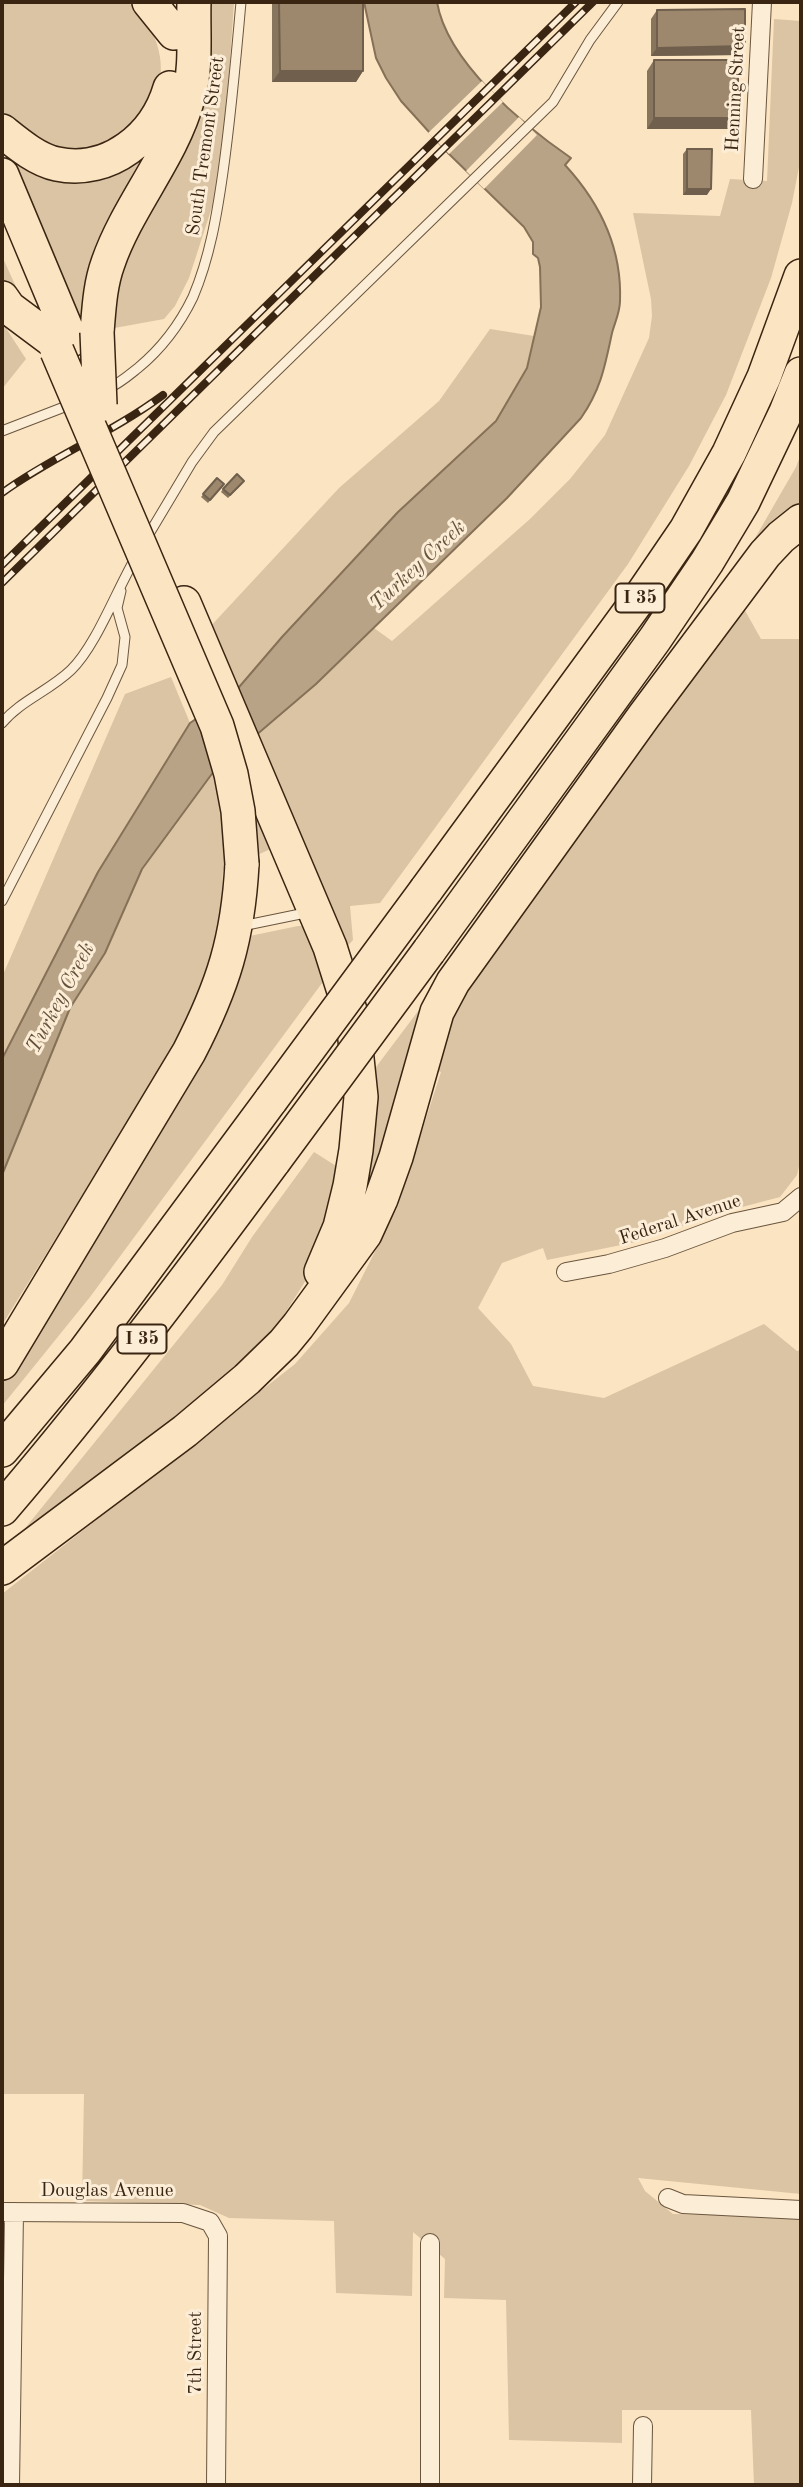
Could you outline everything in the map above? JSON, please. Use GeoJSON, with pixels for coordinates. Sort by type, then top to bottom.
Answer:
{"type":"FeatureCollection","features":[{"type":"Feature","properties":{"kind":"highway"},"geometry":{"type":"LineString","coordinates":[[2,131],[33,153],[56,164],[90,164],[123,153],[148,131],[165,105],[174,73],[175,18],[149,2]]}},
{"type":"Feature","properties":{"kind":"highway"},"geometry":{"type":"LineString","coordinates":[[69,341],[102,284],[113,252],[181,120],[192,75],[194,2]]}},
{"type":"Feature","properties":{"kind":"highway"},"geometry":{"type":"LineString","coordinates":[[2,175],[217,726],[238,811],[242,864],[236,928],[211,1009],[189,1052],[2,1363]]}},
{"type":"Feature","properties":{"kind":"highway"},"geometry":{"type":"LineString","coordinates":[[2,223],[69,341],[87,404],[287,846],[343,983],[353,1020],[361,1097],[350,1186],[340,1227],[298,1326]]}},
{"type":"Feature","properties":{"kind":"highway","name":"I 35"},"geometry":{"type":"LineString","coordinates":[[2,1450],[85,1351],[642,596],[686,530],[729,453],[764,377],[801,276]]}},
{"type":"Feature","properties":{"kind":"highway"},"geometry":{"type":"LineString","coordinates":[[2,298],[9,307],[69,341]]}},
{"type":"Feature","properties":{"kind":"highway","name":"I 35"},"geometry":{"type":"LineString","coordinates":[[2,1510],[152,1326],[655,639],[707,562],[743,502],[801,374]]}},
{"type":"Feature","properties":{"kind":"highway"},"geometry":{"type":"LineString","coordinates":[[2,1568],[185,1431],[247,1379],[298,1326],[365,1234],[381,1199],[396,1157],[438,1012],[453,982],[644,716],[765,554],[801,522]]}},
{"type":"Feature","properties":{"kind":"street","name":"Henning Street"},"geometry":{"type":"LineString","coordinates":[[753,179],[762,2]]}},
{"type":"Feature","properties":{"kind":"street","name":"Federal Avenue"},"geometry":{"type":"LineString","coordinates":[[566,1272],[609,1264],[666,1248],[732,1223],[783,1212],[801,1197]]}},
{"type":"Feature","properties":{"kind":"street"},"geometry":{"type":"LineString","coordinates":[[668,2198],[683,2204],[801,2210]]}},
{"type":"Feature","properties":{"kind":"street"},"geometry":{"type":"LineString","coordinates":[[8,2212],[10,2485]]}},
{"type":"Feature","properties":{"kind":"street","name":"Douglas Avenue"},"geometry":{"type":"LineString","coordinates":[[8,2212],[183,2213],[210,2222]]}},
{"type":"Feature","properties":{"kind":"street","name":"7th Street"},"geometry":{"type":"LineString","coordinates":[[210,2222],[218,2236],[216,2485]]}},
{"type":"Feature","properties":{"kind":"street"},"geometry":{"type":"LineString","coordinates":[[430,2243],[430,2485]]}},
{"type":"Feature","properties":{"kind":"street"},"geometry":{"type":"LineString","coordinates":[[642,2485],[643,2426]]}},
{"type":"Feature","properties":{"kind":"lane","name":"South Tremont Street"},"geometry":{"type":"LineString","coordinates":[[2,431],[87,404],[118,384],[156,353],[192,298],[208,253],[218,204],[232,108],[241,2]]}},
{"type":"Feature","properties":{"kind":"lane"},"geometry":{"type":"LineString","coordinates":[[2,723],[11,712],[48,690],[73,668],[89,646],[123,579],[192,462],[214,432],[553,102],[590,40],[618,2]]}},
{"type":"Feature","properties":{"kind":"lane"},"geometry":{"type":"LineString","coordinates":[[2,901],[122,665],[125,637],[117,608],[123,579]]}},
{"type":"Feature","properties":{"kind":"lane"},"geometry":{"type":"LineString","coordinates":[[236,928],[314,911]]}},
{"type":"Feature","properties":{"kind":"shaded area"},"geometry":{"type":"Polygon","coordinates":[[[2,2],[129,3],[148,24],[159,49],[161,63],[158,91],[150,107],[113,140],[85,149],[56,149],[20,129],[2,115],[2,2]]]}},
{"type":"Feature","properties":{"kind":"shaded area"},"geometry":{"type":"Polygon","coordinates":[[[205,2],[234,2],[224,149],[213,204],[189,278],[175,306],[164,319],[109,329],[110,310],[205,2]]]}},
{"type":"Feature","properties":{"kind":"shaded area"},"geometry":{"type":"Polygon","coordinates":[[[774,19],[801,21],[801,157],[792,203],[771,278],[726,395],[689,466],[628,564],[380,903],[350,906],[353,940],[344,950],[298,837],[223,870],[220,925],[209,977],[188,1025],[2,1325],[2,1175],[70,1008],[105,953],[142,869],[214,771],[316,684],[374,628],[392,641],[530,519],[570,479],[605,435],[649,338],[652,316],[651,299],[633,213],[720,216],[730,179],[767,181],[774,19]]]}},
{"type":"Feature","properties":{"kind":"shaded area"},"geometry":{"type":"Polygon","coordinates":[[[141,157],[149,161],[88,321],[79,324],[10,162],[18,158],[141,157]]]}},
{"type":"Feature","properties":{"kind":"shaded area"},"geometry":{"type":"Polygon","coordinates":[[[2,256],[22,300],[2,288],[2,256]]]}},
{"type":"Feature","properties":{"kind":"shaded area"},"geometry":{"type":"Polygon","coordinates":[[[2,322],[26,359],[2,389],[2,322]]]}},
{"type":"Feature","properties":{"kind":"shaded area"},"geometry":{"type":"Polygon","coordinates":[[[490,329],[534,336],[527,368],[496,421],[398,512],[234,693],[208,629],[339,488],[439,401],[490,329]]]}},
{"type":"Feature","properties":{"kind":"shaded area"},"geometry":{"type":"Polygon","coordinates":[[[801,454],[801,511],[747,552],[796,467],[801,454]]]}},
{"type":"Feature","properties":{"kind":"shaded area"},"geometry":{"type":"Polygon","coordinates":[[[743,607],[761,639],[801,639],[801,1158],[797,1175],[780,1197],[723,1212],[636,1242],[547,1260],[543,1248],[502,1263],[478,1308],[511,1344],[533,1386],[604,1398],[764,1324],[797,1351],[801,1350],[801,2194],[638,2178],[645,2191],[673,2214],[801,2218],[801,2485],[754,2485],[751,2410],[622,2410],[622,2443],[509,2440],[506,2300],[444,2298],[445,2259],[413,2232],[412,2296],[336,2293],[334,2221],[229,2218],[200,2205],[82,2201],[84,2094],[2,2094],[2,1594],[295,1364],[349,1303],[397,1208],[441,1072],[435,1070],[446,1027],[462,995],[743,607]]]}},
{"type":"Feature","properties":{"kind":"shaded area"},"geometry":{"type":"Polygon","coordinates":[[[171,677],[190,723],[98,872],[2,1059],[2,977],[125,694],[171,677]]]}},
{"type":"Feature","properties":{"kind":"shaded area"},"geometry":{"type":"Polygon","coordinates":[[[305,926],[328,975],[90,1297],[2,1406],[2,1378],[245,937],[305,926]]]}},
{"type":"Feature","properties":{"kind":"shaded area"},"geometry":{"type":"Polygon","coordinates":[[[437,986],[359,1220],[371,1154],[373,1071],[437,986]]]}},
{"type":"Feature","properties":{"kind":"shaded area"},"geometry":{"type":"Polygon","coordinates":[[[314,1152],[344,1171],[322,1247],[306,1280],[277,1326],[242,1368],[22,1532],[222,1285],[252,1237],[314,1152]]]}},
{"type":"Feature","properties":{"kind":"water","name":"Turkey Creek"},"geometry":{"type":"Polygon","coordinates":[[[364,2],[437,2],[455,47],[471,69],[510,110],[571,158],[565,165],[589,195],[606,228],[613,245],[620,282],[620,305],[601,377],[581,418],[507,498],[316,684],[214,771],[142,869],[105,953],[70,1008],[2,1175],[2,1059],[98,872],[190,723],[234,693],[398,512],[496,421],[527,368],[541,307],[540,267],[538,258],[533,254],[533,242],[524,227],[449,154],[401,101],[376,58],[364,2]]]}},
{"type":"Feature","properties":{"kind":"pier"},"geometry":{"type":"Polygon","coordinates":[[[482,81],[503,102],[449,154],[428,133],[482,81]]]}},
{"type":"Feature","properties":{"kind":"pier"},"geometry":{"type":"Polygon","coordinates":[[[519,117],[537,135],[484,189],[466,171],[519,117]]]}},
{"type":"Feature","properties":{"kind":"building"},"geometry":{"type":"Polygon","coordinates":[[[279,2],[363,2],[363,71],[280,71],[279,2]]]}},
{"type":"Feature","properties":{"kind":"building"},"geometry":{"type":"Polygon","coordinates":[[[745,9],[745,46],[657,48],[657,10],[745,9]]]}},
{"type":"Feature","properties":{"kind":"building"},"geometry":{"type":"Polygon","coordinates":[[[654,60],[738,60],[738,118],[654,118],[654,60]]]}},
{"type":"Feature","properties":{"kind":"building"},"geometry":{"type":"Polygon","coordinates":[[[687,149],[712,149],[711,189],[687,189],[687,149]]]}},
{"type":"Feature","properties":{"kind":"building"},"geometry":{"type":"Polygon","coordinates":[[[237,474],[244,481],[230,495],[223,489],[237,474]]]}},
{"type":"Feature","properties":{"kind":"building"},"geometry":{"type":"Polygon","coordinates":[[[217,478],[224,484],[210,500],[203,494],[217,478]]]}},
{"type":"Feature","properties":{"kind":"railway"},"geometry":{"type":"LineString","coordinates":[[2,565],[576,2]]}},
{"type":"Feature","properties":{"kind":"railway"},"geometry":{"type":"LineString","coordinates":[[2,583],[593,2]]}},
{"type":"Feature","properties":{"kind":"railway"},"geometry":{"type":"LineString","coordinates":[[2,493],[163,395]]}}]}
